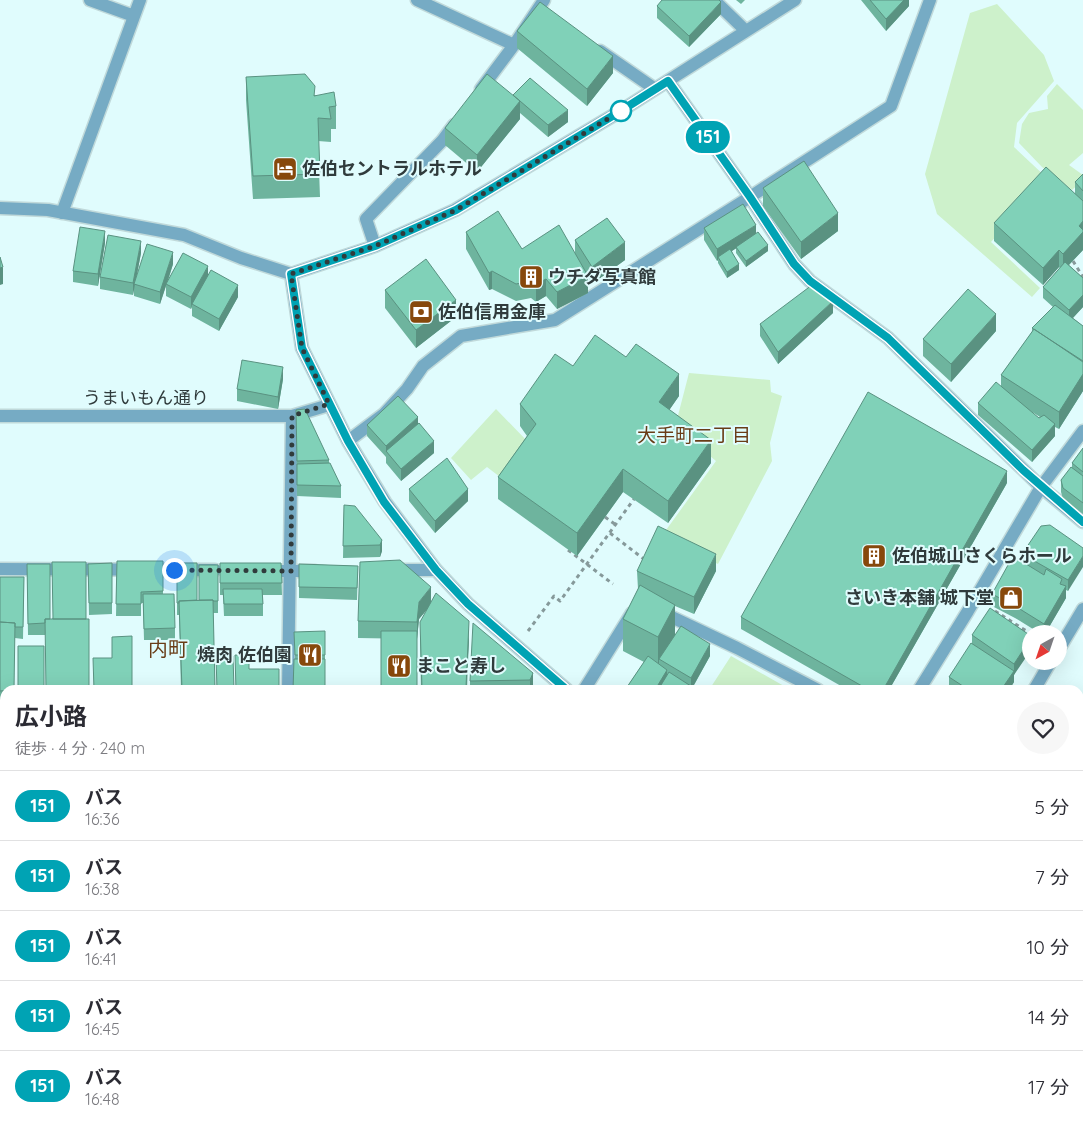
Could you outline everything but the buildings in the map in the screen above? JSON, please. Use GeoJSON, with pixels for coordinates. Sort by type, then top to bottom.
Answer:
{"type":"FeatureCollection","features":[{"type":"Feature","properties":{"kind":"street"},"geometry":{"type":"LineString","coordinates":[[90,0],[134,16]]}},
{"type":"Feature","properties":{"kind":"street"},"geometry":{"type":"LineString","coordinates":[[62,213],[140,0]]}},
{"type":"Feature","properties":{"kind":"street"},"geometry":{"type":"LineString","coordinates":[[417,0],[514,45]]}},
{"type":"Feature","properties":{"kind":"street"},"geometry":{"type":"LineString","coordinates":[[714,0],[746,31]]}},
{"type":"Feature","properties":{"kind":"street"},"geometry":{"type":"LineString","coordinates":[[0,208],[48,210],[184,235],[241,258],[291,274],[375,246],[456,210],[668,81],[795,0]]}},
{"type":"Feature","properties":{"kind":"street"},"geometry":{"type":"LineString","coordinates":[[348,441],[384,414],[423,366],[461,336],[555,320],[890,106],[930,0]]}},
{"type":"Feature","properties":{"kind":"street"},"geometry":{"type":"LineString","coordinates":[[472,101],[543,8]]}},
{"type":"Feature","properties":{"kind":"street"},"geometry":{"type":"LineString","coordinates":[[587,42],[655,89]]}},
{"type":"Feature","properties":{"kind":"street"},"geometry":{"type":"LineString","coordinates":[[668,81],[750,197],[794,264],[810,281],[888,338],[1041,487],[1083,522]]}},
{"type":"Feature","properties":{"kind":"street"},"geometry":{"type":"LineString","coordinates":[[375,246],[366,219],[442,141],[460,117]]}},
{"type":"Feature","properties":{"kind":"street"},"geometry":{"type":"LineString","coordinates":[[291,274],[302,348],[348,441],[384,502],[436,570],[468,604],[561,685]]}},
{"type":"Feature","properties":{"kind":"street","name":"うまいもん通り"},"geometry":{"type":"LineString","coordinates":[[0,416],[292,416],[329,404]]}},
{"type":"Feature","properties":{"kind":"street"},"geometry":{"type":"LineString","coordinates":[[288,685],[292,416]]}},
{"type":"Feature","properties":{"kind":"street"},"geometry":{"type":"LineString","coordinates":[[922,685],[1041,487],[1083,431]]}},
{"type":"Feature","properties":{"kind":"street"},"geometry":{"type":"LineString","coordinates":[[0,569],[223,570]]}},
{"type":"Feature","properties":{"kind":"street"},"geometry":{"type":"LineString","coordinates":[[386,570],[436,570]]}},
{"type":"Feature","properties":{"kind":"street"},"geometry":{"type":"LineString","coordinates":[[252,571],[329,571]]}},
{"type":"Feature","properties":{"kind":"street"},"geometry":{"type":"LineString","coordinates":[[587,685],[643,604],[737,648],[808,685]]}},
{"type":"Feature","properties":{"kind":"street"},"geometry":{"type":"LineString","coordinates":[[1068,634],[1083,609]]}},
{"type":"Feature","properties":{"kind":"street"},"geometry":{"type":"LineString","coordinates":[[1037,685],[1046,670]]}},
{"type":"Feature","properties":{"kind":"path"},"geometry":{"type":"LineString","coordinates":[[1073,261],[1083,277]]}},
{"type":"Feature","properties":{"kind":"path"},"geometry":{"type":"LineString","coordinates":[[528,631],[554,596],[560,601],[634,500]]}},
{"type":"Feature","properties":{"kind":"path"},"geometry":{"type":"LineString","coordinates":[[605,517],[616,525]]}},
{"type":"Feature","properties":{"kind":"path"},"geometry":{"type":"LineString","coordinates":[[610,533],[649,563]]}},
{"type":"Feature","properties":{"kind":"path"},"geometry":{"type":"LineString","coordinates":[[568,550],[612,584]]}},
{"type":"Feature","properties":{"kind":"path"},"geometry":{"type":"LineString","coordinates":[[993,610],[1022,628]]}},
{"type":"Feature","properties":{"kind":"green space"},"geometry":{"type":"Polygon","coordinates":[[[997,4],[1044,55],[1054,81],[1017,123],[1014,147],[1047,178],[991,242],[1040,288],[1032,297],[937,214],[925,174],[970,13],[997,4]]]}},
{"type":"Feature","properties":{"kind":"green space"},"geometry":{"type":"Polygon","coordinates":[[[1057,84],[1083,110],[1083,153],[1069,165],[1083,175],[1083,180],[1072,190],[1042,167],[1019,143],[1022,124],[1029,113],[1048,109],[1047,96],[1057,84]]]}},
{"type":"Feature","properties":{"kind":"green space"},"geometry":{"type":"Polygon","coordinates":[[[689,373],[770,380],[771,392],[782,396],[770,443],[772,461],[718,564],[661,537],[716,461],[675,427],[689,373]]]}},
{"type":"Feature","properties":{"kind":"green space"},"geometry":{"type":"Polygon","coordinates":[[[496,409],[530,444],[500,477],[487,467],[471,480],[451,458],[496,409]]]}},
{"type":"Feature","properties":{"kind":"green space"},"geometry":{"type":"Polygon","coordinates":[[[731,656],[782,685],[712,685],[731,656]]]}},
{"type":"Feature","properties":{"kind":"bus line","name":"151"},"geometry":{"type":"LineString","coordinates":[[561,685],[468,604],[436,570],[384,502],[348,441],[302,348],[291,274],[375,246],[456,210],[668,81],[750,197],[794,264],[810,281],[888,338],[1041,487],[1083,522]]}},
{"type":"Feature","properties":{"kind":"place","name":"佐伯セントラルホテル"},"geometry":{"type":"Point","coordinates":[285,169]}},
{"type":"Feature","properties":{"kind":"place","name":"ウチダ写真館"},"geometry":{"type":"Point","coordinates":[531,277]}},
{"type":"Feature","properties":{"kind":"place","name":"佐伯信用金庫"},"geometry":{"type":"Point","coordinates":[421,312]}},
{"type":"Feature","properties":{"kind":"place","name":"佐伯城山さくらホール"},"geometry":{"type":"Point","coordinates":[874,556]}},
{"type":"Feature","properties":{"kind":"place","name":"さいき本舗 城下堂"},"geometry":{"type":"Point","coordinates":[1011,598]}},
{"type":"Feature","properties":{"kind":"place","name":"焼肉 佐伯園"},"geometry":{"type":"Point","coordinates":[310,655]}},
{"type":"Feature","properties":{"kind":"place","name":"まこと寿し"},"geometry":{"type":"Point","coordinates":[399,666]}},
{"type":"Feature","properties":{"kind":"district","name":"大手町二丁目"},"geometry":{"type":"Point","coordinates":[694,435]}},
{"type":"Feature","properties":{"kind":"district","name":"内町"},"geometry":{"type":"Point","coordinates":[168,649]}},
{"type":"Feature","properties":{"kind":"route"},"geometry":{"type":"LineString","coordinates":[[174,570],[291,571],[292,416],[329,404],[302,348],[291,274],[375,246],[456,210],[621,111]]}}]}
